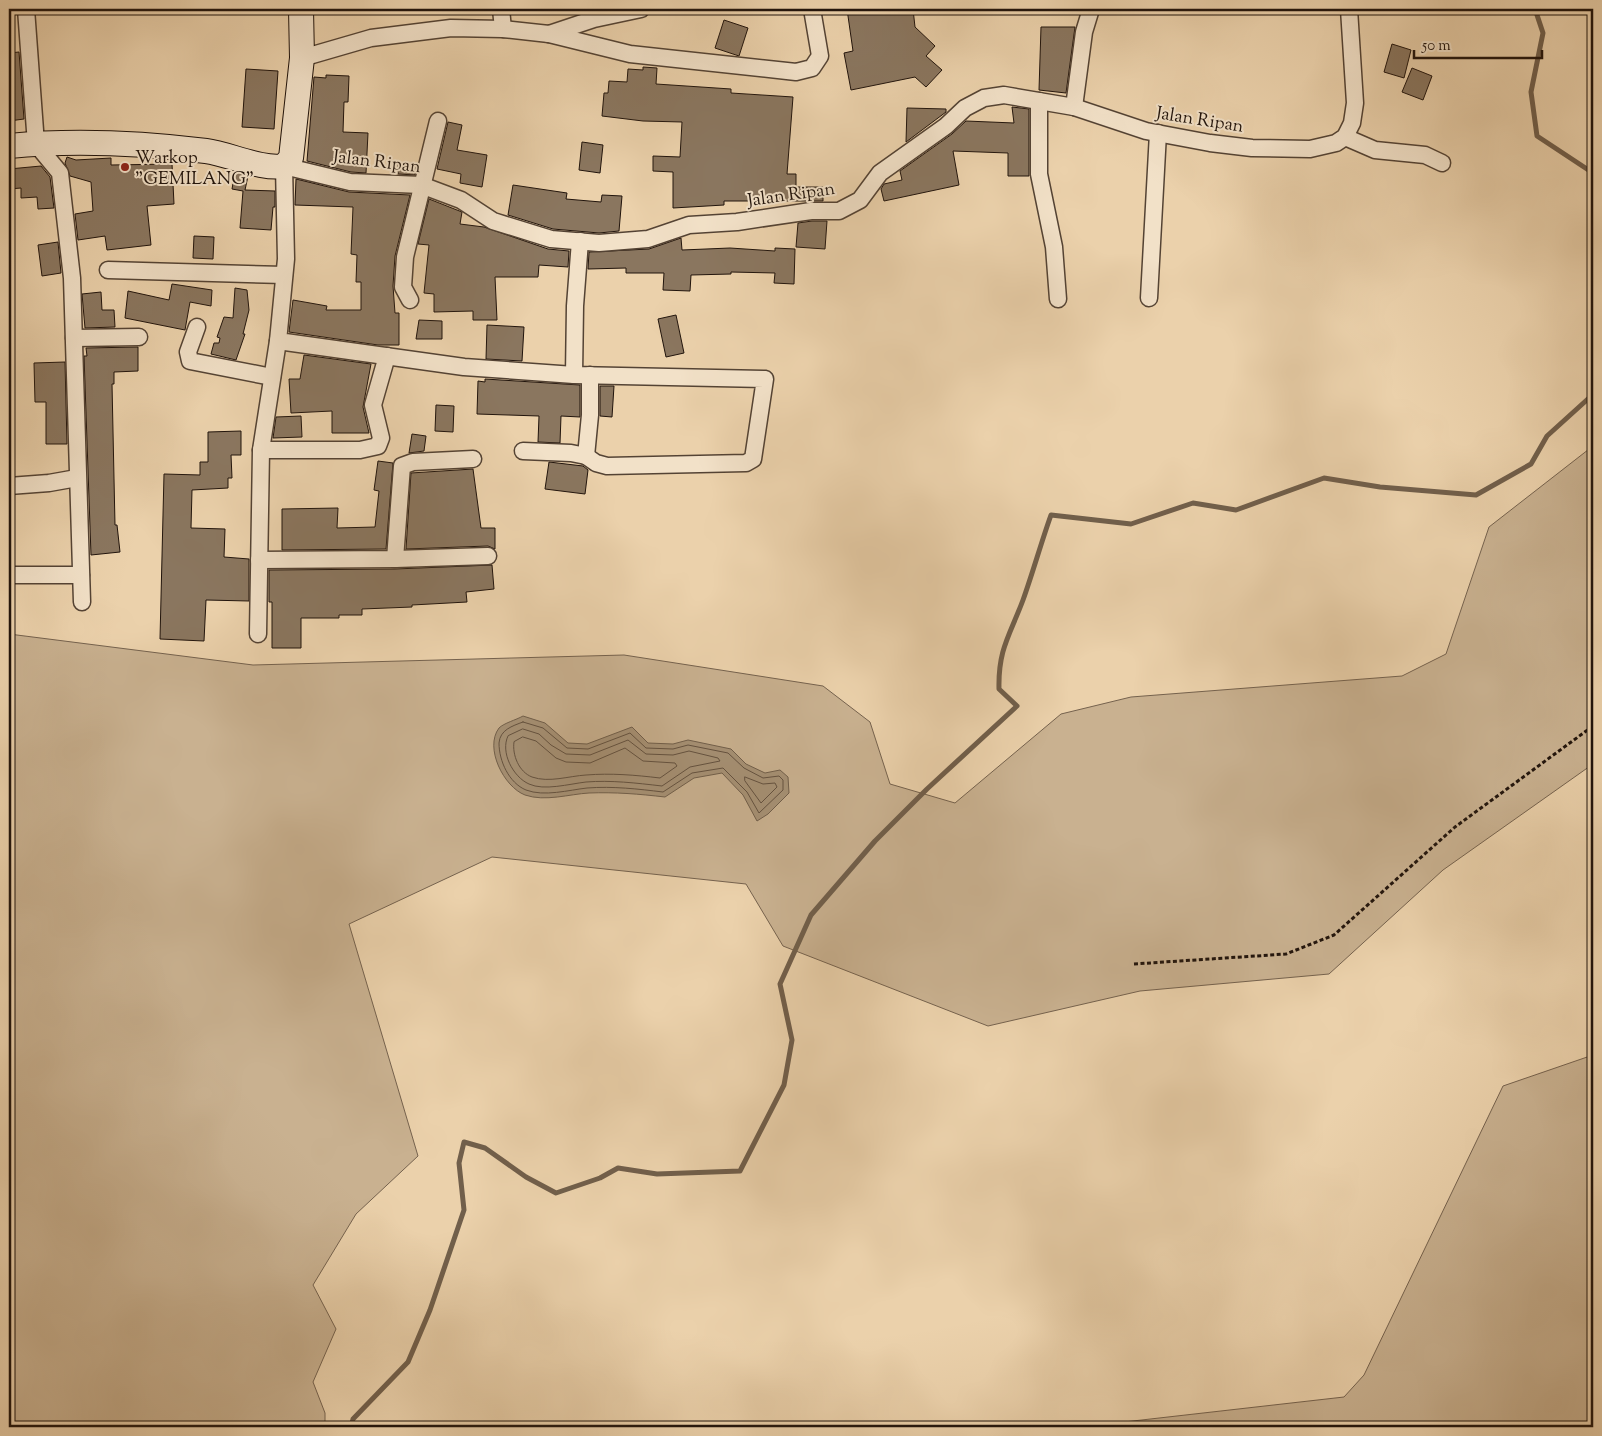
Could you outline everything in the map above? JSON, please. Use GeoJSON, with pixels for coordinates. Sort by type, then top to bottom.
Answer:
{"type":"FeatureCollection","features":[{"type":"Feature","properties":{"kind":"street"},"geometry":{"type":"LineString","coordinates":[[26,9],[36,144],[60,173],[72,278],[82,602]]}},
{"type":"Feature","properties":{"kind":"street"},"geometry":{"type":"LineString","coordinates":[[258,634],[261,450],[278,341],[284,276],[286,193],[284,166],[291,158],[302,58],[301,9]]}},
{"type":"Feature","properties":{"kind":"street"},"geometry":{"type":"LineString","coordinates":[[501,9],[503,29]]}},
{"type":"Feature","properties":{"kind":"street"},"geometry":{"type":"LineString","coordinates":[[549,34],[594,19],[641,9]]}},
{"type":"Feature","properties":{"kind":"street"},"geometry":{"type":"LineString","coordinates":[[302,58],[350,43],[410,32],[451,28],[503,29],[549,34],[630,54],[796,72],[812,68],[820,56],[812,9]]}},
{"type":"Feature","properties":{"kind":"street"},"geometry":{"type":"LineString","coordinates":[[1074,107],[1084,32],[1091,9]]}},
{"type":"Feature","properties":{"kind":"street"},"geometry":{"type":"LineString","coordinates":[[1349,9],[1355,103],[1349,130],[1375,150],[1424,155],[1442,163]]}},
{"type":"Feature","properties":{"kind":"street","name":"Jalan Ripan"},"geometry":{"type":"LineString","coordinates":[[284,166],[350,182],[421,185],[461,200],[493,221],[552,239],[599,243],[648,239],[689,225],[738,222],[811,211],[839,211],[860,200],[880,172],[946,126],[965,108],[984,98],[1004,95],[1074,107],[1158,134],[1252,148],[1310,149],[1336,143],[1349,130]]}},
{"type":"Feature","properties":{"kind":"street"},"geometry":{"type":"LineString","coordinates":[[1040,101],[1039,174],[1054,247],[1058,299]]}},
{"type":"Feature","properties":{"kind":"street"},"geometry":{"type":"LineString","coordinates":[[410,300],[404,293],[405,257],[438,121]]}},
{"type":"Feature","properties":{"kind":"street"},"geometry":{"type":"LineString","coordinates":[[1149,298],[1158,134]]}},
{"type":"Feature","properties":{"kind":"street"},"geometry":{"type":"LineString","coordinates":[[9,146],[36,144],[149,144],[222,153],[269,166],[284,166]]}},
{"type":"Feature","properties":{"kind":"street"},"geometry":{"type":"LineString","coordinates":[[574,375],[580,241]]}},
{"type":"Feature","properties":{"kind":"street"},"geometry":{"type":"LineString","coordinates":[[108,270],[284,276]]}},
{"type":"Feature","properties":{"kind":"street"},"geometry":{"type":"LineString","coordinates":[[197,327],[188,352],[190,361],[272,377]]}},
{"type":"Feature","properties":{"kind":"street"},"geometry":{"type":"LineString","coordinates":[[74,338],[139,337]]}},
{"type":"Feature","properties":{"kind":"street"},"geometry":{"type":"LineString","coordinates":[[278,341],[464,367],[574,375],[765,379],[760,422],[753,459],[750,462],[607,466],[596,463],[586,456],[571,453],[523,451]]}},
{"type":"Feature","properties":{"kind":"street"},"geometry":{"type":"LineString","coordinates":[[261,450],[360,450],[378,446],[382,438],[373,405],[387,356]]}},
{"type":"Feature","properties":{"kind":"street"},"geometry":{"type":"LineString","coordinates":[[586,456],[590,415],[590,375]]}},
{"type":"Feature","properties":{"kind":"street"},"geometry":{"type":"LineString","coordinates":[[395,559],[402,466],[413,462],[473,459]]}},
{"type":"Feature","properties":{"kind":"street"},"geometry":{"type":"LineString","coordinates":[[9,486],[49,484],[78,478]]}},
{"type":"Feature","properties":{"kind":"street"},"geometry":{"type":"LineString","coordinates":[[259,560],[488,556]]}},
{"type":"Feature","properties":{"kind":"street"},"geometry":{"type":"LineString","coordinates":[[9,575],[81,575]]}},
{"type":"Feature","properties":{"kind":"path"},"geometry":{"type":"LineString","coordinates":[[1134,964],[1286,954],[1334,935],[1455,827],[1593,726]]}},
{"type":"Feature","properties":{"kind":"shaded area"},"geometry":{"type":"Polygon","coordinates":[[[1593,446],[1593,764],[1443,870],[1329,974],[1140,991],[988,1026],[783,946],[746,884],[492,857],[349,924],[418,1156],[356,1214],[313,1285],[336,1329],[313,1382],[325,1413],[325,1427],[9,1427],[9,634],[253,665],[624,655],[823,686],[870,722],[890,784],[955,803],[1061,714],[1131,697],[1402,676],[1446,654],[1489,527],[1593,446]]]}},
{"type":"Feature","properties":{"kind":"shaded area"},"geometry":{"type":"Polygon","coordinates":[[[1593,1055],[1593,1427],[1080,1427],[1344,1397],[1364,1375],[1503,1086],[1593,1055]]]}},
{"type":"Feature","properties":{"kind":"water"},"geometry":{"type":"Polygon","coordinates":[[[523,716],[545,723],[568,743],[587,744],[632,727],[648,743],[673,744],[688,740],[731,749],[746,764],[765,773],[780,770],[788,777],[789,793],[768,814],[757,821],[743,795],[722,773],[694,778],[665,797],[608,793],[589,793],[549,798],[525,795],[517,791],[504,776],[498,766],[494,746],[495,736],[499,728],[523,716]]]}},
{"type":"Feature","properties":{"kind":"building"},"geometry":{"type":"Polygon","coordinates":[[[847,9],[913,9],[915,27],[935,46],[926,56],[942,70],[926,87],[915,77],[851,90],[844,53],[853,51],[847,9]]]}},
{"type":"Feature","properties":{"kind":"building"},"geometry":{"type":"Polygon","coordinates":[[[724,20],[748,28],[739,56],[715,48],[724,20]]]}},
{"type":"Feature","properties":{"kind":"building"},"geometry":{"type":"Polygon","coordinates":[[[1041,27],[1075,27],[1066,93],[1039,90],[1041,27]]]}},
{"type":"Feature","properties":{"kind":"building"},"geometry":{"type":"Polygon","coordinates":[[[1392,44],[1411,50],[1404,78],[1384,72],[1392,44]]]}},
{"type":"Feature","properties":{"kind":"building"},"geometry":{"type":"Polygon","coordinates":[[[19,52],[24,119],[9,121],[9,53],[19,52]]]}},
{"type":"Feature","properties":{"kind":"building"},"geometry":{"type":"Polygon","coordinates":[[[643,67],[657,68],[656,84],[731,89],[731,93],[793,97],[787,174],[796,174],[796,187],[823,187],[823,201],[724,201],[724,205],[673,208],[673,172],[653,171],[653,156],[680,157],[682,122],[643,121],[602,116],[604,93],[608,93],[609,81],[627,82],[628,69],[643,70],[643,67]]]}},
{"type":"Feature","properties":{"kind":"building"},"geometry":{"type":"Polygon","coordinates":[[[1412,68],[1432,76],[1423,100],[1402,92],[1412,68]]]}},
{"type":"Feature","properties":{"kind":"building"},"geometry":{"type":"Polygon","coordinates":[[[246,69],[278,71],[274,129],[242,127],[246,69]]]}},
{"type":"Feature","properties":{"kind":"building"},"geometry":{"type":"Polygon","coordinates":[[[326,75],[349,76],[348,102],[344,102],[343,132],[368,133],[366,173],[351,172],[307,161],[314,77],[326,78],[326,75]]]}},
{"type":"Feature","properties":{"kind":"building"},"geometry":{"type":"Polygon","coordinates":[[[1012,107],[1029,109],[1029,176],[1008,176],[1008,153],[953,151],[959,185],[884,201],[881,189],[884,184],[902,180],[900,171],[952,134],[966,121],[1014,123],[1012,107]]]}},
{"type":"Feature","properties":{"kind":"building"},"geometry":{"type":"Polygon","coordinates":[[[907,108],[946,109],[946,112],[906,142],[907,108]]]}},
{"type":"Feature","properties":{"kind":"building"},"geometry":{"type":"Polygon","coordinates":[[[448,122],[462,125],[457,150],[487,155],[482,187],[460,183],[461,174],[437,169],[448,122]]]}},
{"type":"Feature","properties":{"kind":"building"},"geometry":{"type":"Polygon","coordinates":[[[582,142],[603,145],[600,173],[579,170],[582,142]]]}},
{"type":"Feature","properties":{"kind":"building"},"geometry":{"type":"Polygon","coordinates":[[[67,157],[76,160],[111,158],[111,165],[172,164],[174,204],[147,206],[151,245],[107,250],[105,236],[78,240],[75,214],[93,211],[91,182],[70,176],[65,163],[67,157]]]}},
{"type":"Feature","properties":{"kind":"building"},"geometry":{"type":"Polygon","coordinates":[[[417,163],[415,175],[398,174],[398,164],[417,163]]]}},
{"type":"Feature","properties":{"kind":"building"},"geometry":{"type":"Polygon","coordinates":[[[41,166],[50,177],[54,208],[38,209],[37,197],[21,198],[21,188],[9,189],[9,169],[41,166]]]}},
{"type":"Feature","properties":{"kind":"building"},"geometry":{"type":"Polygon","coordinates":[[[235,172],[248,176],[245,190],[275,191],[275,207],[273,207],[271,230],[240,228],[243,191],[232,189],[235,172]]]}},
{"type":"Feature","properties":{"kind":"building"},"geometry":{"type":"Polygon","coordinates":[[[296,179],[349,192],[410,195],[395,256],[393,286],[395,313],[399,313],[399,345],[378,345],[289,332],[293,300],[327,306],[326,310],[361,310],[361,282],[356,282],[357,255],[351,254],[353,207],[295,205],[296,179]]]}},
{"type":"Feature","properties":{"kind":"building"},"geometry":{"type":"Polygon","coordinates":[[[513,185],[567,193],[566,199],[601,202],[602,195],[622,196],[619,231],[599,233],[553,229],[508,215],[513,185]]]}},
{"type":"Feature","properties":{"kind":"building"},"geometry":{"type":"Polygon","coordinates":[[[429,199],[462,212],[460,224],[484,227],[548,249],[569,251],[568,267],[539,265],[538,277],[495,277],[497,320],[473,320],[473,311],[434,312],[434,294],[424,293],[429,245],[418,244],[429,199]]]}},
{"type":"Feature","properties":{"kind":"building"},"geometry":{"type":"Polygon","coordinates":[[[827,221],[825,249],[796,247],[798,223],[827,221]]]}},
{"type":"Feature","properties":{"kind":"building"},"geometry":{"type":"Polygon","coordinates":[[[194,236],[214,237],[213,259],[193,258],[194,236]]]}},
{"type":"Feature","properties":{"kind":"building"},"geometry":{"type":"Polygon","coordinates":[[[681,238],[682,250],[730,248],[775,251],[775,248],[795,249],[794,284],[774,283],[775,273],[731,272],[731,274],[691,275],[690,291],[663,290],[664,273],[626,273],[626,268],[588,269],[589,252],[649,249],[681,238]]]}},
{"type":"Feature","properties":{"kind":"building"},"geometry":{"type":"Polygon","coordinates":[[[58,242],[61,273],[42,276],[38,245],[58,242]]]}},
{"type":"Feature","properties":{"kind":"building"},"geometry":{"type":"Polygon","coordinates":[[[172,284],[212,290],[211,306],[190,302],[185,330],[125,318],[128,291],[169,300],[172,284]]]}},
{"type":"Feature","properties":{"kind":"building"},"geometry":{"type":"Polygon","coordinates":[[[235,288],[247,290],[249,310],[243,334],[245,334],[236,360],[211,354],[214,343],[219,343],[220,338],[217,337],[224,317],[233,318],[235,288]]]}},
{"type":"Feature","properties":{"kind":"building"},"geometry":{"type":"Polygon","coordinates":[[[101,292],[102,310],[114,310],[115,327],[85,328],[82,294],[101,292]]]}},
{"type":"Feature","properties":{"kind":"building"},"geometry":{"type":"Polygon","coordinates":[[[676,315],[684,353],[666,357],[658,319],[676,315]]]}},
{"type":"Feature","properties":{"kind":"building"},"geometry":{"type":"Polygon","coordinates":[[[419,320],[442,321],[442,339],[416,339],[419,320]]]}},
{"type":"Feature","properties":{"kind":"building"},"geometry":{"type":"Polygon","coordinates":[[[487,325],[524,327],[522,361],[486,359],[487,325]]]}},
{"type":"Feature","properties":{"kind":"building"},"geometry":{"type":"Polygon","coordinates":[[[138,347],[138,371],[114,372],[114,384],[112,384],[115,525],[117,525],[120,552],[91,555],[84,356],[87,356],[86,348],[138,347]]]}},
{"type":"Feature","properties":{"kind":"building"},"geometry":{"type":"Polygon","coordinates":[[[304,355],[371,364],[363,407],[369,433],[332,433],[332,411],[291,413],[289,379],[300,379],[304,355]]]}},
{"type":"Feature","properties":{"kind":"building"},"geometry":{"type":"Polygon","coordinates":[[[65,362],[67,444],[46,444],[46,402],[35,402],[34,363],[65,362]]]}},
{"type":"Feature","properties":{"kind":"building"},"geometry":{"type":"Polygon","coordinates":[[[485,379],[580,385],[580,417],[561,416],[560,443],[538,442],[539,416],[477,414],[478,381],[485,382],[485,379]]]}},
{"type":"Feature","properties":{"kind":"building"},"geometry":{"type":"Polygon","coordinates":[[[600,386],[614,386],[612,417],[600,416],[600,386]]]}},
{"type":"Feature","properties":{"kind":"building"},"geometry":{"type":"Polygon","coordinates":[[[436,405],[454,406],[453,432],[435,431],[436,405]]]}},
{"type":"Feature","properties":{"kind":"building"},"geometry":{"type":"Polygon","coordinates":[[[301,416],[302,437],[273,438],[276,417],[301,416]]]}},
{"type":"Feature","properties":{"kind":"building"},"geometry":{"type":"Polygon","coordinates":[[[241,431],[241,455],[231,455],[232,478],[228,478],[228,488],[192,490],[191,528],[225,529],[224,557],[249,559],[249,601],[206,600],[204,641],[160,639],[164,474],[200,475],[200,462],[208,462],[208,432],[241,431]]]}},
{"type":"Feature","properties":{"kind":"building"},"geometry":{"type":"Polygon","coordinates":[[[412,434],[426,436],[424,451],[409,453],[412,434]]]}},
{"type":"Feature","properties":{"kind":"building"},"geometry":{"type":"Polygon","coordinates":[[[378,461],[393,463],[386,549],[282,550],[282,509],[338,508],[337,528],[375,527],[379,491],[374,490],[378,461]]]}},
{"type":"Feature","properties":{"kind":"building"},"geometry":{"type":"Polygon","coordinates":[[[549,462],[583,466],[588,470],[585,494],[545,489],[549,462]]]}},
{"type":"Feature","properties":{"kind":"building"},"geometry":{"type":"Polygon","coordinates":[[[473,469],[481,528],[495,528],[495,549],[488,546],[406,549],[411,473],[473,469]]]}},
{"type":"Feature","properties":{"kind":"building"},"geometry":{"type":"Polygon","coordinates":[[[492,565],[494,589],[466,592],[467,602],[362,609],[362,615],[339,615],[339,618],[301,618],[301,648],[272,648],[272,602],[269,602],[269,570],[395,569],[492,565]]]}},
{"type":"Feature","properties":{"kind":"waterway"},"geometry":{"type":"LineString","coordinates":[[1535,9],[1543,33],[1531,92],[1537,136],[1593,173]]}},
{"type":"Feature","properties":{"kind":"waterway"},"geometry":{"type":"LineString","coordinates":[[351,1427],[353,1419],[408,1362],[430,1310],[464,1210],[459,1163],[464,1142],[485,1148],[526,1177],[556,1193],[600,1178],[618,1168],[657,1174],[740,1171],[784,1085],[792,1040],[780,984],[811,915],[875,841],[927,789],[1017,706],[999,689],[1000,663],[1051,515],[1131,524],[1193,503],[1236,510],[1324,478],[1380,487],[1476,495],[1531,464],[1547,436],[1589,398],[1593,387]]}},
{"type":"Feature","properties":{"kind":"place","name":"Warkop \"GEMILANG\""},"geometry":{"type":"Point","coordinates":[125,167]}}]}
